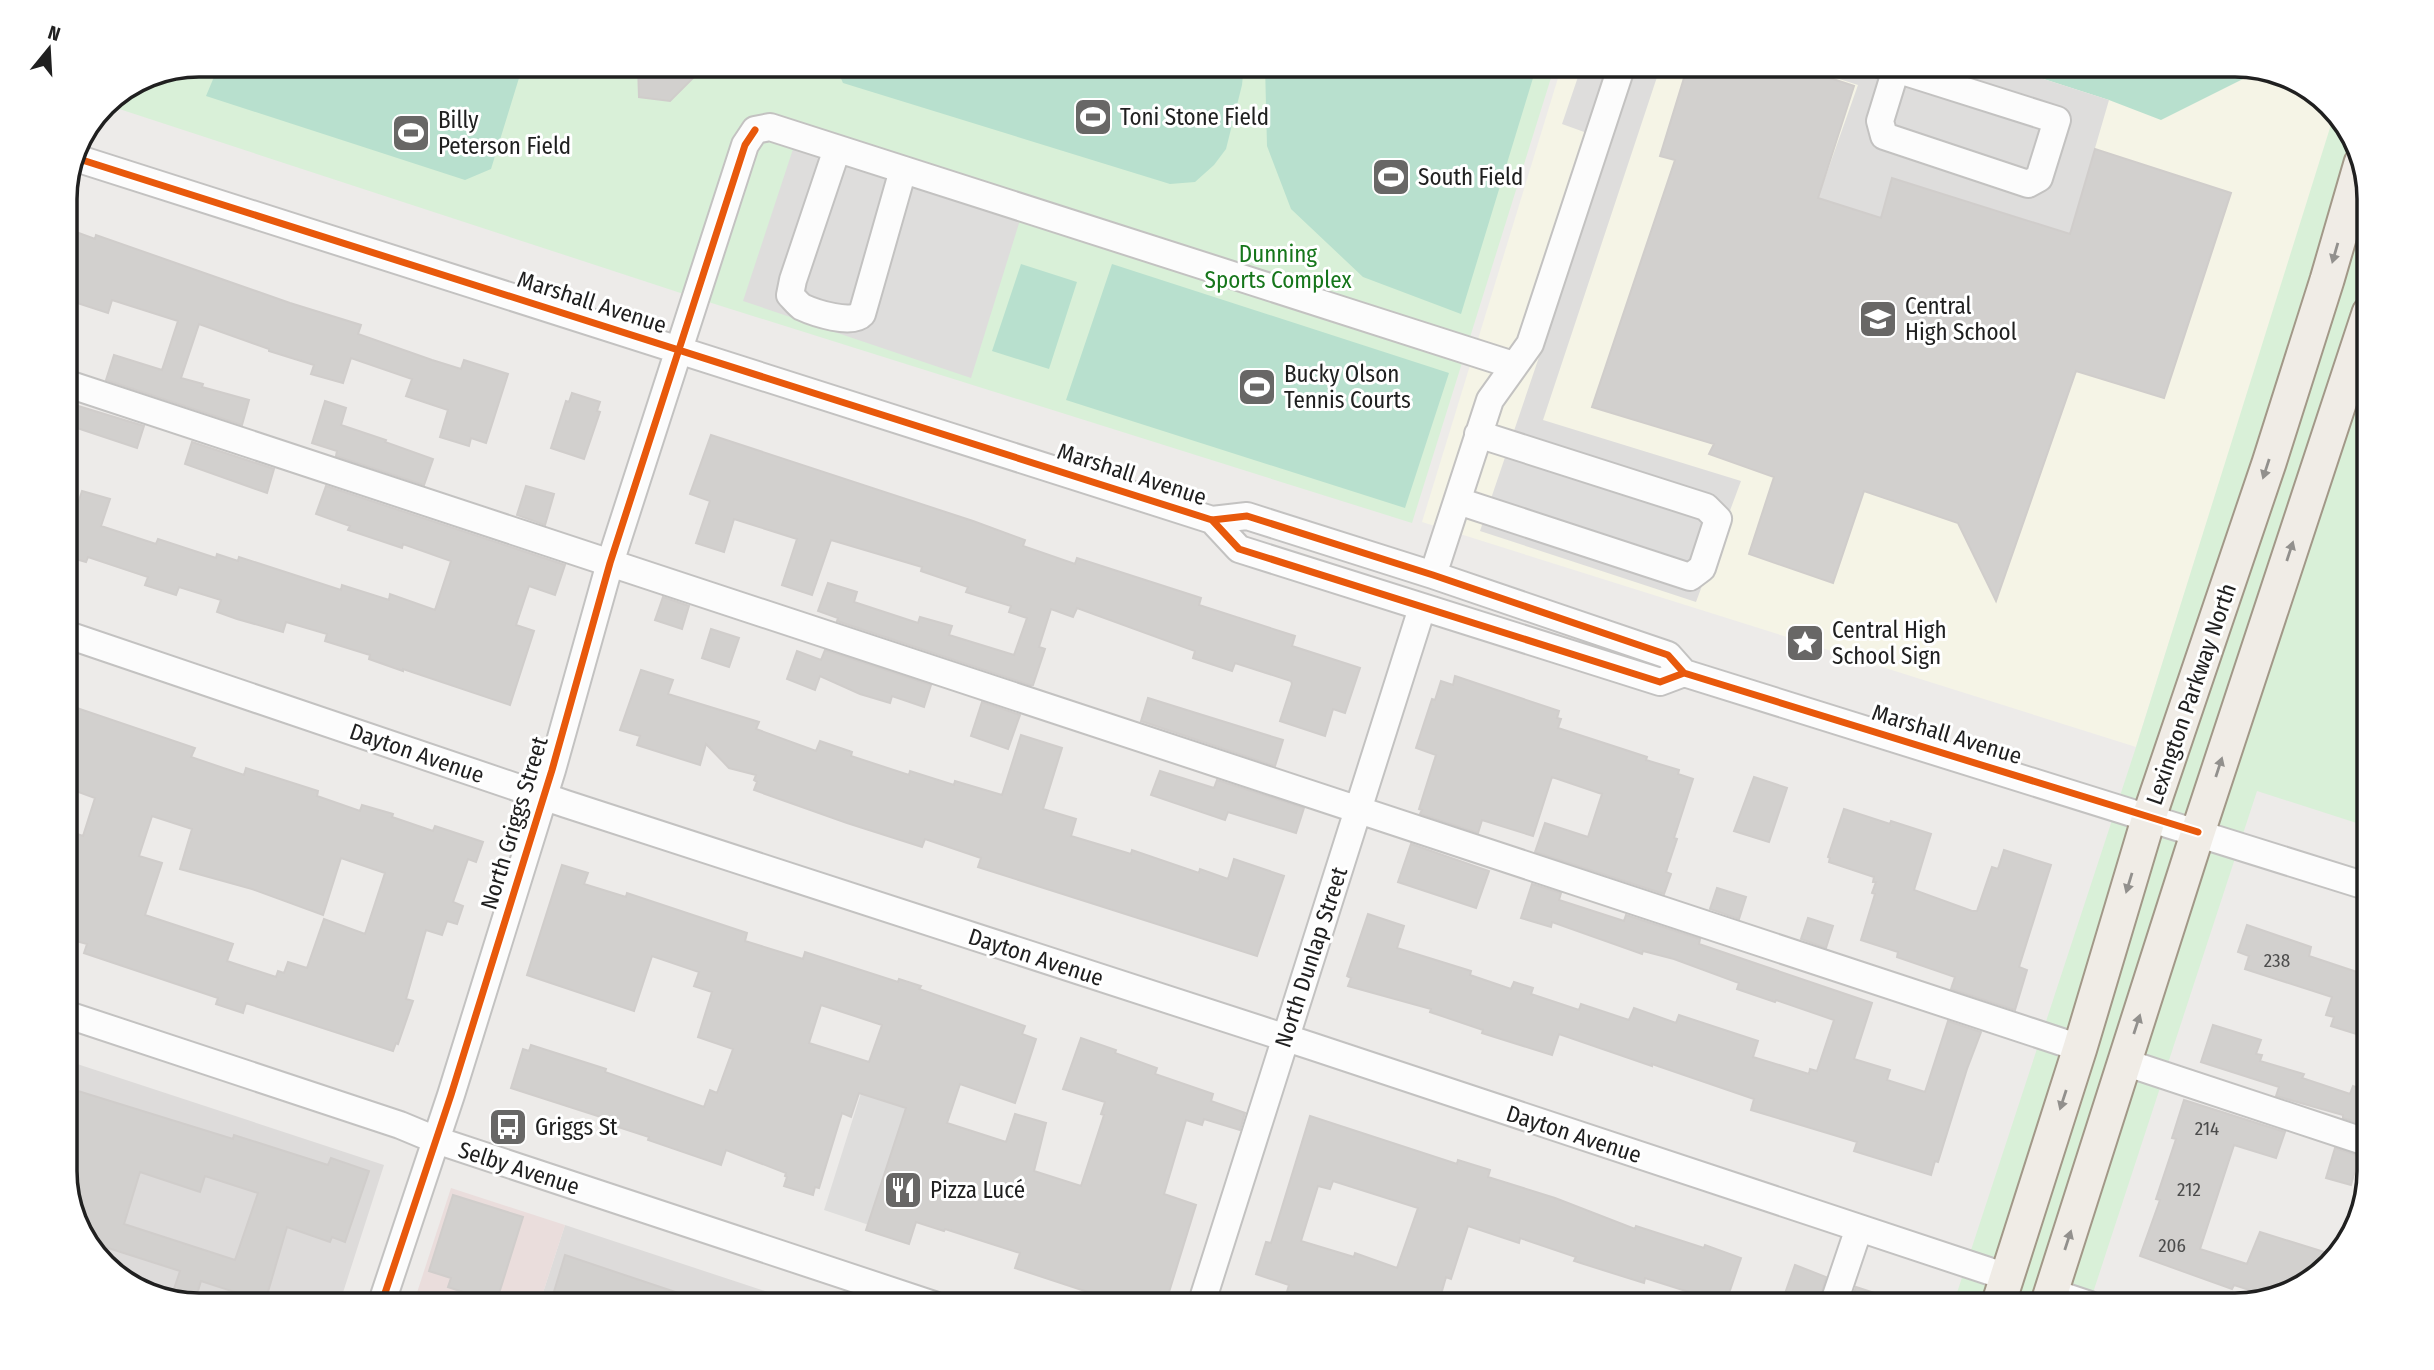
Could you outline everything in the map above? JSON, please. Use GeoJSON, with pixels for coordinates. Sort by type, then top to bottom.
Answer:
{"type":"FeatureCollection","features":[{"type":"Feature","properties":{"kind":"main road","name":"Lexington Parkway North"},"geometry":{"type":"LineString","coordinates":[[2002,1291],[2080,1048],[2149,817],[2269,463],[2356,181]]}},
{"type":"Feature","properties":{"kind":"main road"},"geometry":{"type":"LineString","coordinates":[[2051,1293],[2198,832],[2357,349]]}},
{"type":"Feature","properties":{"kind":"street"},"geometry":{"type":"LineString","coordinates":[[1433,575],[1490,400],[1530,344],[1618,77]]}},
{"type":"Feature","properties":{"kind":"street"},"geometry":{"type":"LineString","coordinates":[[1888,77],[1881,121],[1885,136],[2028,184],[2039,178],[2057,120],[1921,77]]}},
{"type":"Feature","properties":{"kind":"street","name":"North Griggs Street"},"geometry":{"type":"LineString","coordinates":[[385,1293],[436,1140],[543,796],[610,563],[677,349],[745,145],[755,130],[770,127],[837,149]]}},
{"type":"Feature","properties":{"kind":"street"},"geometry":{"type":"LineString","coordinates":[[903,170],[862,314],[858,319],[849,321],[802,307],[790,295],[793,280],[837,149],[903,170],[1513,365]]}},
{"type":"Feature","properties":{"kind":"street","name":"Marshall Avenue"},"geometry":{"type":"LineString","coordinates":[[84,160],[1212,520],[1247,516],[1433,575],[1668,655],[1684,673],[2357,883]]}},
{"type":"Feature","properties":{"kind":"street"},"geometry":{"type":"LineString","coordinates":[[77,387],[2080,1048]]}},
{"type":"Feature","properties":{"kind":"street"},"geometry":{"type":"LineString","coordinates":[[1458,501],[1690,577],[1702,568],[1718,519],[1706,507],[1479,434]]}},
{"type":"Feature","properties":{"kind":"street","name":"Marshall Avenue"},"geometry":{"type":"LineString","coordinates":[[1212,520],[1239,549],[1660,682],[1684,673]]}},
{"type":"Feature","properties":{"kind":"street","name":"North Dunlap Street"},"geometry":{"type":"LineString","coordinates":[[1205,1293],[1422,608]]}},
{"type":"Feature","properties":{"kind":"street","name":"Dayton Avenue"},"geometry":{"type":"LineString","coordinates":[[77,638],[543,796],[1859,1228],[2002,1291]]}},
{"type":"Feature","properties":{"kind":"street","name":"Selby Avenue"},"geometry":{"type":"LineString","coordinates":[[77,1018],[898,1293]]}},
{"type":"Feature","properties":{"kind":"street"},"geometry":{"type":"LineString","coordinates":[[2124,1062],[2357,1139]]}},
{"type":"Feature","properties":{"kind":"street"},"geometry":{"type":"LineString","coordinates":[[1837,1293],[1859,1228]]}},
{"type":"Feature","properties":{"kind":"shaded area","name":"Central High School"},"geometry":{"type":"Polygon","coordinates":[[[1558,77],[2251,78],[2282,86],[2296,93],[2332,125],[2136,747],[1422,522],[1558,77]]]}},
{"type":"Feature","properties":{"kind":"shaded area"},"geometry":{"type":"Polygon","coordinates":[[[1578,77],[1657,77],[1543,420],[1741,481],[1696,602],[1480,531],[1612,142],[1562,124],[1578,77]]]}},
{"type":"Feature","properties":{"kind":"shaded area"},"geometry":{"type":"Polygon","coordinates":[[[1833,77],[2037,77],[2109,100],[2070,234],[1893,178],[1881,218],[1818,198],[1858,85],[1833,77]]]}},
{"type":"Feature","properties":{"kind":"shaded area"},"geometry":{"type":"Polygon","coordinates":[[[794,146],[1020,220],[971,378],[743,301],[794,146]]]}},
{"type":"Feature","properties":{"kind":"shaded area"},"geometry":{"type":"Polygon","coordinates":[[[77,1064],[384,1165],[343,1293],[199,1293],[167,1289],[138,1277],[113,1257],[97,1239],[83,1210],[77,1179],[77,1064]]]}},
{"type":"Feature","properties":{"kind":"shaded area"},"geometry":{"type":"Polygon","coordinates":[[[861,1093],[907,1108],[869,1225],[824,1210],[861,1093]]]}},
{"type":"Feature","properties":{"kind":"shaded area"},"geometry":{"type":"Polygon","coordinates":[[[451,1188],[565,1225],[543,1293],[417,1293],[451,1188]]]}},
{"type":"Feature","properties":{"kind":"shaded area"},"geometry":{"type":"Polygon","coordinates":[[[565,1225],[771,1293],[543,1293],[565,1225]]]}},
{"type":"Feature","properties":{"kind":"green space","name":"Dunning Sports Complex"},"geometry":{"type":"Polygon","coordinates":[[[199,77],[1551,77],[1412,523],[702,300],[117,108],[152,86],[175,79],[199,77]]]}},
{"type":"Feature","properties":{"kind":"green space","name":"Billy Peterson Field"},"geometry":{"type":"Polygon","coordinates":[[[214,77],[519,77],[491,169],[465,180],[206,96],[214,77]]]}},
{"type":"Feature","properties":{"kind":"green space","name":"Toni Stone Field"},"geometry":{"type":"Polygon","coordinates":[[[840,77],[1243,77],[1226,149],[1214,165],[1195,182],[1170,184],[843,83],[840,77]]]}},
{"type":"Feature","properties":{"kind":"green space","name":"South Field"},"geometry":{"type":"Polygon","coordinates":[[[1265,77],[1533,77],[1461,314],[1363,277],[1291,209],[1267,146],[1265,77]]]}},
{"type":"Feature","properties":{"kind":"green space"},"geometry":{"type":"Polygon","coordinates":[[[2037,77],[2246,78],[2161,120],[2037,77]]]}},
{"type":"Feature","properties":{"kind":"green space"},"geometry":{"type":"Polygon","coordinates":[[[2331,124],[2351,160],[2357,191],[2357,823],[2257,791],[2093,1293],[1957,1293],[2136,747],[2331,124]]]}},
{"type":"Feature","properties":{"kind":"green space"},"geometry":{"type":"Polygon","coordinates":[[[1021,264],[1077,282],[1049,369],[992,351],[1021,264]]]}},
{"type":"Feature","properties":{"kind":"green space","name":"Bucky Olson Tennis Courts"},"geometry":{"type":"Polygon","coordinates":[[[1112,264],[1449,373],[1405,508],[1066,400],[1112,264]]]}},
{"type":"Feature","properties":{"kind":"building"},"geometry":{"type":"Polygon","coordinates":[[[638,77],[694,77],[670,101],[639,97],[638,77]]]}},
{"type":"Feature","properties":{"kind":"building","name":"Central High School"},"geometry":{"type":"Polygon","coordinates":[[[1684,77],[1827,77],[1854,86],[1818,198],[1881,218],[1892,178],[2070,234],[2095,149],[2231,193],[2164,398],[2076,371],[1996,601],[1958,523],[1864,491],[1833,583],[1749,554],[1774,477],[1709,454],[1714,444],[1592,407],[1675,160],[1660,156],[1684,77]]]}},
{"type":"Feature","properties":{"kind":"building"},"geometry":{"type":"Polygon","coordinates":[[[77,232],[95,239],[96,235],[361,325],[358,334],[432,360],[461,369],[464,360],[508,374],[486,443],[471,438],[469,446],[440,437],[448,410],[406,396],[412,379],[351,358],[343,383],[311,374],[314,365],[199,324],[181,378],[249,400],[242,425],[106,380],[114,355],[162,370],[178,321],[112,300],[108,313],[77,303],[77,232]]]}},
{"type":"Feature","properties":{"kind":"building"},"geometry":{"type":"Polygon","coordinates":[[[572,393],[600,402],[597,411],[600,412],[584,459],[551,448],[566,401],[569,402],[572,393]]]}},
{"type":"Feature","properties":{"kind":"building"},"geometry":{"type":"Polygon","coordinates":[[[325,401],[346,408],[341,425],[433,459],[424,485],[336,456],[337,451],[312,443],[325,401]]]}},
{"type":"Feature","properties":{"kind":"building"},"geometry":{"type":"Polygon","coordinates":[[[77,406],[144,426],[137,448],[77,428],[77,406]]]}},
{"type":"Feature","properties":{"kind":"building"},"geometry":{"type":"Polygon","coordinates":[[[711,435],[973,521],[1025,540],[1023,546],[1075,564],[1077,558],[1201,598],[1199,605],[1295,636],[1292,646],[1360,668],[1345,713],[1333,709],[1325,736],[1280,721],[1291,681],[1235,663],[1232,671],[1193,658],[1195,651],[1077,608],[1073,617],[1051,609],[1039,647],[1045,649],[1033,685],[837,621],[838,618],[818,611],[828,583],[857,592],[854,602],[918,623],[920,617],[952,626],[949,635],[1014,655],[1027,618],[1009,612],[1011,606],[966,592],[968,587],[921,571],[922,567],[831,540],[812,595],[782,585],[797,539],[734,519],[724,552],[696,543],[710,501],[690,494],[711,435]]]}},
{"type":"Feature","properties":{"kind":"building"},"geometry":{"type":"Polygon","coordinates":[[[192,442],[274,469],[267,493],[185,464],[192,442]]]}},
{"type":"Feature","properties":{"kind":"building"},"geometry":{"type":"Polygon","coordinates":[[[326,486],[565,565],[555,595],[529,586],[516,625],[534,631],[510,705],[369,659],[370,655],[325,641],[327,634],[286,622],[283,632],[237,619],[217,612],[221,600],[179,587],[176,595],[145,585],[148,577],[88,557],[86,562],[77,559],[77,507],[82,491],[110,499],[101,526],[156,544],[158,539],[216,558],[217,554],[238,561],[239,557],[341,590],[342,585],[389,600],[390,594],[435,610],[451,561],[403,544],[402,548],[348,530],[350,526],[316,514],[326,486]]]}},
{"type":"Feature","properties":{"kind":"building"},"geometry":{"type":"Polygon","coordinates":[[[526,486],[554,494],[545,525],[517,515],[526,486]]]}},
{"type":"Feature","properties":{"kind":"building"},"geometry":{"type":"Polygon","coordinates":[[[663,597],[689,606],[682,629],[655,620],[663,597]]]}},
{"type":"Feature","properties":{"kind":"building"},"geometry":{"type":"Polygon","coordinates":[[[711,629],[739,638],[729,667],[702,658],[711,629]]]}},
{"type":"Feature","properties":{"kind":"building"},"geometry":{"type":"Polygon","coordinates":[[[825,650],[931,685],[924,707],[892,696],[890,703],[860,694],[820,676],[815,690],[787,679],[797,651],[821,660],[825,650]]]}},
{"type":"Feature","properties":{"kind":"building"},"geometry":{"type":"Polygon","coordinates":[[[641,670],[673,680],[668,694],[759,722],[756,729],[816,751],[820,741],[852,752],[851,756],[909,775],[910,771],[954,785],[955,781],[1002,795],[1021,735],[1062,748],[1043,809],[1076,819],[1071,836],[1131,854],[1132,850],[1199,873],[1200,869],[1228,879],[1234,859],[1284,876],[1257,956],[978,867],[981,858],[925,839],[922,847],[754,790],[756,775],[729,768],[706,744],[700,765],[637,745],[640,736],[620,730],[641,670]]]}},
{"type":"Feature","properties":{"kind":"building"},"geometry":{"type":"Polygon","coordinates":[[[1455,676],[1559,711],[1557,718],[1561,719],[1558,728],[1647,757],[1646,760],[1679,770],[1678,774],[1693,779],[1674,838],[1677,839],[1666,872],[1671,874],[1664,894],[1535,852],[1545,823],[1588,837],[1602,794],[1552,777],[1533,836],[1482,820],[1478,833],[1420,814],[1422,810],[1419,809],[1436,755],[1416,748],[1432,699],[1435,700],[1441,681],[1453,685],[1455,676]]]}},
{"type":"Feature","properties":{"kind":"building"},"geometry":{"type":"Polygon","coordinates":[[[1148,698],[1283,740],[1275,766],[1141,721],[1148,698]]]}},
{"type":"Feature","properties":{"kind":"building"},"geometry":{"type":"Polygon","coordinates":[[[982,702],[1020,715],[1008,749],[971,736],[982,702]]]}},
{"type":"Feature","properties":{"kind":"building"},"geometry":{"type":"Polygon","coordinates":[[[77,708],[195,748],[191,757],[244,775],[246,768],[318,791],[317,796],[360,811],[362,805],[393,814],[392,817],[433,831],[435,826],[483,842],[476,862],[468,859],[453,902],[463,906],[457,924],[447,921],[442,935],[426,930],[406,999],[413,1001],[393,1051],[246,1003],[243,1013],[216,1004],[218,998],[84,953],[87,944],[77,941],[77,834],[83,836],[95,798],[77,791],[77,708]],[[152,816],[139,856],[162,863],[145,915],[233,944],[227,961],[276,977],[278,971],[284,973],[288,962],[307,968],[324,919],[365,934],[385,873],[341,858],[323,915],[252,889],[180,869],[192,829],[152,816]]]}},
{"type":"Feature","properties":{"kind":"building"},"geometry":{"type":"Polygon","coordinates":[[[1160,771],[1214,788],[1217,780],[1304,808],[1296,833],[1228,812],[1225,820],[1151,795],[1160,771]]]}},
{"type":"Feature","properties":{"kind":"building"},"geometry":{"type":"Polygon","coordinates":[[[1754,777],[1787,788],[1769,842],[1734,831],[1754,777]]]}},
{"type":"Feature","properties":{"kind":"building"},"geometry":{"type":"Polygon","coordinates":[[[1844,809],[1931,834],[1914,890],[1972,911],[1977,911],[1992,867],[1998,869],[2004,850],[2051,865],[2019,967],[2027,970],[2015,1010],[1951,989],[1955,977],[1897,957],[1898,952],[1861,940],[1876,882],[1873,882],[1874,877],[1829,862],[1828,857],[1844,809]]]}},
{"type":"Feature","properties":{"kind":"building"},"geometry":{"type":"Polygon","coordinates":[[[1411,844],[1489,871],[1476,908],[1398,882],[1411,844]]]}},
{"type":"Feature","properties":{"kind":"building"},"geometry":{"type":"Polygon","coordinates":[[[562,865],[588,873],[584,884],[626,897],[627,893],[747,933],[745,941],[803,959],[805,952],[898,982],[899,979],[921,986],[919,989],[1025,1026],[1022,1034],[1036,1039],[1015,1103],[960,1084],[947,1123],[1006,1142],[1015,1114],[1046,1123],[1034,1171],[1081,1186],[1104,1115],[1101,1114],[1105,1102],[1063,1089],[1081,1038],[1157,1068],[1155,1074],[1213,1094],[1211,1101],[1245,1113],[1240,1130],[1204,1119],[1202,1125],[1186,1120],[1164,1194],[1196,1205],[1169,1293],[1091,1293],[1015,1268],[1020,1253],[945,1229],[944,1231],[916,1222],[909,1244],[866,1230],[906,1108],[859,1093],[851,1117],[842,1113],[819,1188],[815,1187],[813,1195],[784,1186],[786,1173],[726,1150],[721,1165],[603,1122],[604,1118],[511,1088],[523,1049],[529,1051],[531,1045],[606,1069],[605,1072],[704,1107],[710,1090],[717,1093],[733,1049],[698,1037],[712,992],[694,986],[699,972],[652,956],[634,1011],[527,975],[562,865]],[[821,1005],[809,1043],[869,1062],[882,1025],[821,1005]]]}},
{"type":"Feature","properties":{"kind":"building"},"geometry":{"type":"Polygon","coordinates":[[[1532,884],[1561,893],[1559,900],[1624,921],[1626,915],[1700,939],[1699,944],[1872,1003],[1854,1059],[1890,1070],[1887,1080],[1925,1092],[1948,1021],[1981,1032],[1938,1162],[1935,1161],[1931,1175],[1854,1151],[1857,1142],[1751,1110],[1754,1099],[1652,1064],[1559,1034],[1552,1055],[1482,1033],[1483,1030],[1430,1012],[1431,1009],[1348,986],[1351,978],[1347,976],[1368,914],[1404,926],[1397,948],[1471,971],[1470,975],[1511,989],[1514,982],[1533,988],[1531,994],[1579,1010],[1581,1004],[1629,1020],[1634,1008],[1676,1023],[1679,1015],[1758,1041],[1753,1057],[1809,1074],[1810,1069],[1817,1071],[1834,1020],[1737,989],[1739,983],[1674,959],[1643,951],[1642,954],[1552,922],[1551,927],[1521,918],[1532,884]]]}},
{"type":"Feature","properties":{"kind":"building"},"geometry":{"type":"Polygon","coordinates":[[[1717,888],[1746,897],[1739,919],[1710,909],[1717,888]]]}},
{"type":"Feature","properties":{"kind":"building"},"geometry":{"type":"Polygon","coordinates":[[[1808,918],[1833,926],[1826,948],[1801,939],[1808,918]]]}},
{"type":"Feature","properties":{"kind":"building"},"geometry":{"type":"Polygon","coordinates":[[[2247,925],[2311,947],[2309,956],[2357,972],[2357,1034],[2331,1026],[2334,1017],[2326,1015],[2332,997],[2245,969],[2249,956],[2238,952],[2247,925]]]}},
{"type":"Feature","properties":{"kind":"building"},"geometry":{"type":"Polygon","coordinates":[[[2213,1025],[2261,1040],[2256,1054],[2262,1055],[2260,1061],[2304,1074],[2302,1078],[2350,1094],[2353,1086],[2357,1088],[2357,1122],[2343,1118],[2343,1115],[2276,1096],[2279,1087],[2201,1062],[2213,1025]]]}},
{"type":"Feature","properties":{"kind":"building"},"geometry":{"type":"Polygon","coordinates":[[[77,1091],[233,1139],[234,1135],[328,1165],[331,1158],[369,1171],[345,1242],[332,1237],[330,1242],[287,1227],[268,1293],[238,1293],[201,1281],[197,1293],[174,1290],[180,1271],[104,1247],[97,1239],[79,1195],[77,1091]],[[140,1172],[124,1224],[235,1260],[258,1193],[205,1176],[200,1192],[140,1172]]]}},
{"type":"Feature","properties":{"kind":"building"},"geometry":{"type":"Polygon","coordinates":[[[2184,1100],[2285,1132],[2276,1158],[2234,1145],[2200,1249],[2247,1264],[2260,1232],[2325,1252],[2296,1277],[2254,1291],[2234,1285],[2232,1289],[2140,1256],[2160,1200],[2156,1199],[2176,1139],[2172,1138],[2184,1100]]]}},
{"type":"Feature","properties":{"kind":"building"},"geometry":{"type":"Polygon","coordinates":[[[1310,1116],[1457,1164],[1458,1160],[1490,1170],[1488,1177],[1555,1198],[1635,1229],[1636,1226],[1741,1258],[1729,1293],[1689,1293],[1645,1278],[1644,1283],[1574,1261],[1576,1257],[1520,1238],[1519,1243],[1468,1226],[1451,1279],[1446,1277],[1441,1293],[1287,1293],[1289,1285],[1256,1274],[1266,1242],[1271,1243],[1310,1116]],[[1333,1181],[1330,1189],[1318,1186],[1301,1241],[1354,1257],[1355,1253],[1397,1268],[1418,1208],[1333,1181]]]}},
{"type":"Feature","properties":{"kind":"building"},"geometry":{"type":"Polygon","coordinates":[[[2335,1148],[2357,1155],[2351,1185],[2326,1178],[2335,1148]]]}},
{"type":"Feature","properties":{"kind":"building"},"geometry":{"type":"Polygon","coordinates":[[[453,1195],[523,1217],[499,1293],[466,1293],[448,1287],[451,1278],[429,1271],[453,1195]]]}},
{"type":"Feature","properties":{"kind":"building"},"geometry":{"type":"Polygon","coordinates":[[[565,1255],[678,1293],[554,1293],[565,1255]]]}},
{"type":"Feature","properties":{"kind":"building"},"geometry":{"type":"Polygon","coordinates":[[[1795,1265],[1826,1277],[1821,1293],[1785,1293],[1795,1265]]]}},
{"type":"Feature","properties":{"kind":"building"},"geometry":{"type":"Polygon","coordinates":[[[1856,1287],[1874,1293],[1854,1293],[1856,1287]]]}},
{"type":"Feature","properties":{"kind":"cycle path"},"geometry":{"type":"LineString","coordinates":[[385,1293],[451,1095],[552,770],[610,563],[745,145],[755,130]]}},
{"type":"Feature","properties":{"kind":"cycle path"},"geometry":{"type":"LineString","coordinates":[[84,160],[1212,520],[1247,516],[1433,575],[1668,655],[1684,673],[2198,832]]}},
{"type":"Feature","properties":{"kind":"cycle path"},"geometry":{"type":"LineString","coordinates":[[1212,520],[1239,549],[1660,682],[1684,673]]}},
{"type":"Feature","properties":{"kind":"place","name":"Toni Stone Field"},"geometry":{"type":"Point","coordinates":[1093,117]}},
{"type":"Feature","properties":{"kind":"place","name":"Billy Peterson Field"},"geometry":{"type":"Point","coordinates":[411,133]}},
{"type":"Feature","properties":{"kind":"place","name":"South Field"},"geometry":{"type":"Point","coordinates":[1391,177]}},
{"type":"Feature","properties":{"kind":"place","name":"Central High School"},"geometry":{"type":"Point","coordinates":[1878,319]}},
{"type":"Feature","properties":{"kind":"place","name":"Bucky Olson Tennis Courts"},"geometry":{"type":"Point","coordinates":[1257,387]}},
{"type":"Feature","properties":{"kind":"place","name":"Central High School Sign"},"geometry":{"type":"Point","coordinates":[1805,643]}},
{"type":"Feature","properties":{"kind":"place","name":"Griggs St"},"geometry":{"type":"Point","coordinates":[508,1127]}},
{"type":"Feature","properties":{"kind":"place","name":"Pizza Lucé"},"geometry":{"type":"Point","coordinates":[903,1190]}}]}
